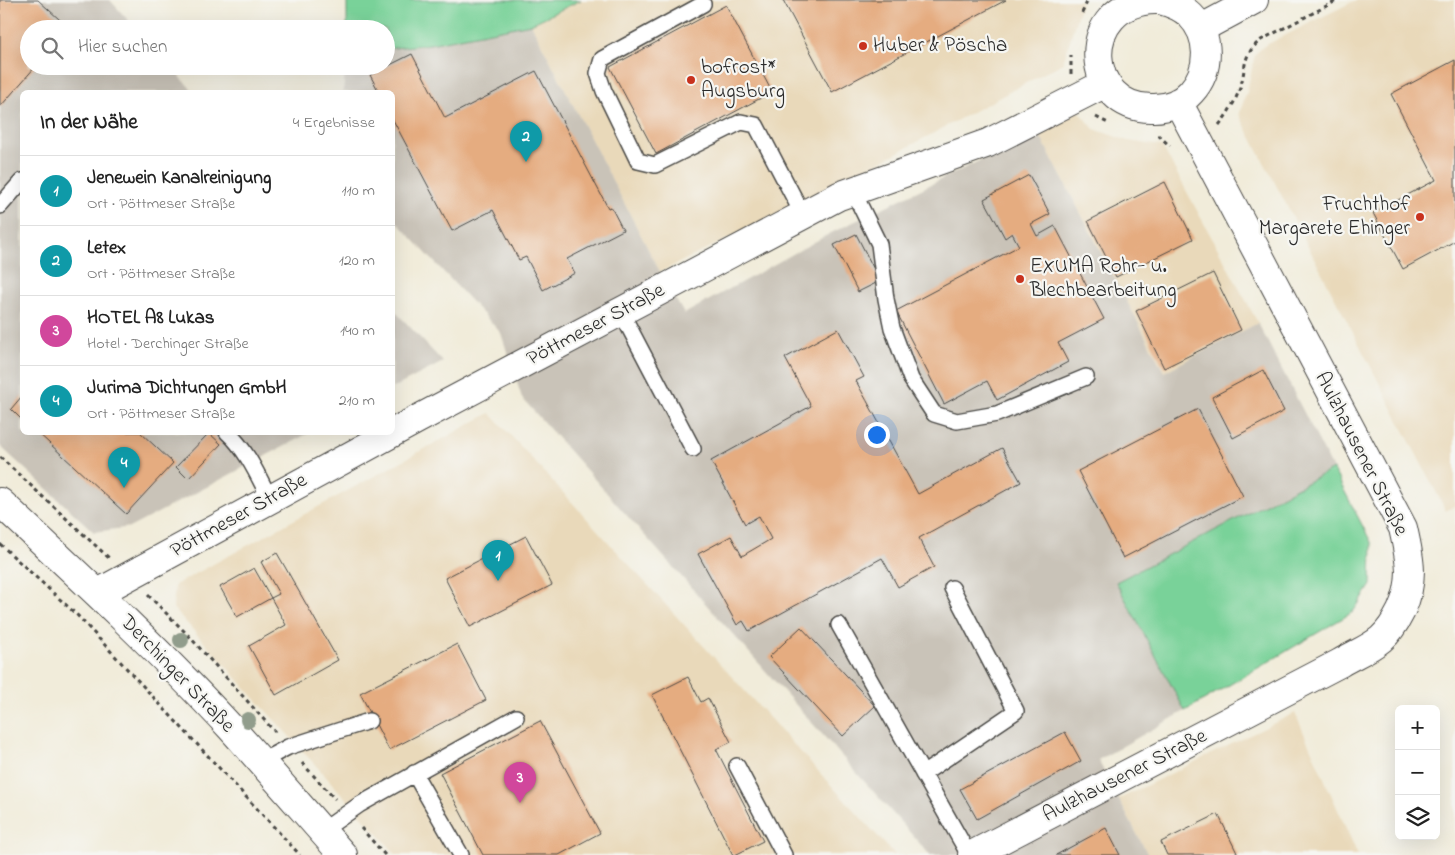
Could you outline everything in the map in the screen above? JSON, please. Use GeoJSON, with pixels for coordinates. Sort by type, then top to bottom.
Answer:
{"type":"FeatureCollection","features":[{"type":"Feature","properties":{"kind":"street"},"geometry":{"type":"LineString","coordinates":[[1156,0],[1125,3],[1105,26],[1099,40],[1099,70],[1106,83],[1116,95],[1130,104],[1146,108],[1162,108],[1178,102],[1191,92],[1201,78],[1206,62],[1206,45],[1200,29],[1190,15],[1176,5],[1160,0]]}},
{"type":"Feature","properties":{"kind":"street"},"geometry":{"type":"LineString","coordinates":[[1200,29],[1254,0]]}},
{"type":"Feature","properties":{"kind":"street","name":"Pöttmeser Straße"},"geometry":{"type":"LineString","coordinates":[[395,431],[839,196],[988,143],[1106,83]]}},
{"type":"Feature","properties":{"kind":"street","name":"Aulzhausener Straße"},"geometry":{"type":"LineString","coordinates":[[970,855],[1340,663],[1380,639],[1397,621],[1408,596],[1411,579],[1410,559],[1403,528],[1178,102]]}},
{"type":"Feature","properties":{"kind":"street","name":"Pöttmeser Straße"},"geometry":{"type":"LineString","coordinates":[[98,593],[388,435]]}},
{"type":"Feature","properties":{"kind":"street","name":"Derchinger Straße"},"geometry":{"type":"LineString","coordinates":[[0,502],[98,593],[230,727],[343,855]]}},
{"type":"Feature","properties":{"kind":"lane"},"geometry":{"type":"LineString","coordinates":[[703,4],[602,59],[598,73],[604,91],[638,160],[654,165],[741,122],[756,125],[803,215]]}},
{"type":"Feature","properties":{"kind":"lane"},"geometry":{"type":"LineString","coordinates":[[0,206],[20,183]]}},
{"type":"Feature","properties":{"kind":"lane"},"geometry":{"type":"LineString","coordinates":[[853,191],[879,244],[892,328],[912,379],[934,414],[957,421],[997,414],[1086,377]]}},
{"type":"Feature","properties":{"kind":"lane"},"geometry":{"type":"LineString","coordinates":[[621,312],[693,449]]}},
{"type":"Feature","properties":{"kind":"lane"},"geometry":{"type":"LineString","coordinates":[[230,435],[253,466],[270,500]]}},
{"type":"Feature","properties":{"kind":"lane"},"geometry":{"type":"LineString","coordinates":[[923,774],[1016,711],[952,588]]}},
{"type":"Feature","properties":{"kind":"lane"},"geometry":{"type":"LineString","coordinates":[[839,626],[970,855]]}},
{"type":"Feature","properties":{"kind":"lane"},"geometry":{"type":"LineString","coordinates":[[322,831],[359,804],[516,717]]}},
{"type":"Feature","properties":{"kind":"lane"},"geometry":{"type":"LineString","coordinates":[[260,762],[288,747],[369,721]]}},
{"type":"Feature","properties":{"kind":"lane"},"geometry":{"type":"LineString","coordinates":[[737,766],[784,855]]}},
{"type":"Feature","properties":{"kind":"lane"},"geometry":{"type":"LineString","coordinates":[[414,773],[461,855]]}},
{"type":"Feature","properties":{"kind":"path"},"geometry":{"type":"LineString","coordinates":[[1198,141],[1218,126],[1233,104],[1240,87],[1245,62],[1250,49],[1261,40],[1338,0]]}},
{"type":"Feature","properties":{"kind":"path","name":"Derchinger Straße"},"geometry":{"type":"LineString","coordinates":[[0,544],[77,615],[300,855]]}},
{"type":"Feature","properties":{"kind":"shaded area"},"geometry":{"type":"Polygon","coordinates":[[[0,0],[110,0],[128,20],[20,20],[20,75],[178,75],[192,90],[20,90],[20,435],[305,435],[131,527],[94,532],[0,446],[0,0]]]}},
{"type":"Feature","properties":{"kind":"shaded area"},"geometry":{"type":"Polygon","coordinates":[[[581,0],[1082,0],[1063,63],[834,187],[660,272],[531,24],[581,0]]]}},
{"type":"Feature","properties":{"kind":"shaded area"},"geometry":{"type":"Polygon","coordinates":[[[1356,0],[1455,0],[1455,505],[1446,511],[1239,114],[1247,92],[1255,54],[1264,46],[1356,0]]]}},
{"type":"Feature","properties":{"kind":"shaded area"},"geometry":{"type":"Polygon","coordinates":[[[531,24],[660,272],[684,314],[829,234],[1038,132],[1164,372],[1258,323],[1333,469],[1116,582],[1185,711],[1098,760],[1148,855],[930,855],[522,398],[501,333],[395,220],[395,90],[343,90],[345,75],[395,75],[395,48],[430,44],[531,24]]]}},
{"type":"Feature","properties":{"kind":"shaded area"},"geometry":{"type":"Polygon","coordinates":[[[1079,111],[1094,129],[1128,141],[1162,146],[1258,323],[1164,372],[1038,132],[1079,111]]]}},
{"type":"Feature","properties":{"kind":"shaded area"},"geometry":{"type":"Polygon","coordinates":[[[395,311],[443,362],[395,387],[395,311]]]}},
{"type":"Feature","properties":{"kind":"shaded area"},"geometry":{"type":"Polygon","coordinates":[[[490,413],[895,855],[397,855],[173,608],[175,585],[490,413]]]}},
{"type":"Feature","properties":{"kind":"shaded area"},"geometry":{"type":"Polygon","coordinates":[[[1295,713],[1358,855],[1148,855],[1119,799],[1295,713]]]}},
{"type":"Feature","properties":{"kind":"green space"},"geometry":{"type":"Polygon","coordinates":[[[347,0],[581,0],[531,24],[430,44],[395,48],[395,20],[347,20],[347,0]]]}},
{"type":"Feature","properties":{"kind":"green space"},"geometry":{"type":"Polygon","coordinates":[[[1333,469],[1372,544],[1371,585],[1353,612],[1185,711],[1116,582],[1333,469]]]}},
{"type":"Feature","properties":{"kind":"building"},"geometry":{"type":"Polygon","coordinates":[[[0,0],[38,0],[60,20],[20,20],[20,75],[28,75],[0,107],[0,0]]]}},
{"type":"Feature","properties":{"kind":"building","name":"Huber & Pöscha"},"geometry":{"type":"Polygon","coordinates":[[[783,0],[1006,0],[832,92],[783,0]]]}},
{"type":"Feature","properties":{"kind":"building","name":"bofrost* Augsburg"},"geometry":{"type":"Polygon","coordinates":[[[726,5],[772,92],[656,154],[610,67],[726,5]]]}},
{"type":"Feature","properties":{"kind":"building"},"geometry":{"type":"Polygon","coordinates":[[[412,54],[445,118],[536,71],[608,208],[611,207],[623,230],[567,259],[575,273],[543,290],[526,257],[519,260],[493,210],[452,231],[395,124],[395,90],[378,90],[370,75],[395,75],[395,62],[412,54]]]}},
{"type":"Feature","properties":{"kind":"building"},"geometry":{"type":"Polygon","coordinates":[[[1455,60],[1455,241],[1403,269],[1373,213],[1436,180],[1391,94],[1455,60]]]}},
{"type":"Feature","properties":{"kind":"building","name":"EXUMA Rohr- u. Blechbearbeitung"},"geometry":{"type":"Polygon","coordinates":[[[1029,175],[1050,214],[1031,224],[1037,236],[1055,226],[1104,319],[1058,343],[1068,362],[997,400],[987,381],[944,404],[896,311],[1019,246],[1012,233],[1005,238],[984,199],[1029,175]]]}},
{"type":"Feature","properties":{"kind":"building"},"geometry":{"type":"Polygon","coordinates":[[[1165,182],[1193,239],[1116,277],[1088,221],[1165,182]]]}},
{"type":"Feature","properties":{"kind":"building"},"geometry":{"type":"Polygon","coordinates":[[[856,234],[880,281],[858,292],[834,245],[856,234]]]}},
{"type":"Feature","properties":{"kind":"building"},"geometry":{"type":"Polygon","coordinates":[[[1213,273],[1241,330],[1164,368],[1136,311],[1213,273]]]}},
{"type":"Feature","properties":{"kind":"building"},"geometry":{"type":"Polygon","coordinates":[[[838,329],[864,377],[856,381],[918,494],[1002,448],[1021,482],[919,538],[934,567],[898,587],[882,558],[749,631],[743,621],[737,625],[698,554],[731,536],[742,556],[771,539],[759,516],[745,524],[711,461],[811,406],[785,358],[838,329]]]}},
{"type":"Feature","properties":{"kind":"building"},"geometry":{"type":"Polygon","coordinates":[[[1263,370],[1284,411],[1233,438],[1212,397],[1263,370]]]}},
{"type":"Feature","properties":{"kind":"building"},"geometry":{"type":"Polygon","coordinates":[[[20,398],[20,418],[11,409],[20,398]]]}},
{"type":"Feature","properties":{"kind":"building"},"geometry":{"type":"Polygon","coordinates":[[[1198,409],[1243,496],[1123,558],[1078,471],[1198,409]]]}},
{"type":"Feature","properties":{"kind":"building"},"geometry":{"type":"Polygon","coordinates":[[[40,435],[143,435],[173,463],[126,514],[40,435]]]}},
{"type":"Feature","properties":{"kind":"building"},"geometry":{"type":"Polygon","coordinates":[[[207,435],[211,435],[221,444],[188,479],[176,467],[207,435]]]}},
{"type":"Feature","properties":{"kind":"building"},"geometry":{"type":"Polygon","coordinates":[[[526,536],[552,585],[470,627],[445,578],[526,536]]]}},
{"type":"Feature","properties":{"kind":"building"},"geometry":{"type":"Polygon","coordinates":[[[277,553],[338,660],[276,695],[249,646],[286,625],[271,598],[279,594],[261,562],[277,553]]]}},
{"type":"Feature","properties":{"kind":"building"},"geometry":{"type":"Polygon","coordinates":[[[254,568],[271,598],[237,617],[220,587],[254,568]]]}},
{"type":"Feature","properties":{"kind":"building"},"geometry":{"type":"Polygon","coordinates":[[[801,627],[875,706],[843,736],[769,657],[801,627]]]}},
{"type":"Feature","properties":{"kind":"building"},"geometry":{"type":"Polygon","coordinates":[[[457,644],[486,700],[389,750],[360,693],[457,644]]]}},
{"type":"Feature","properties":{"kind":"building"},"geometry":{"type":"Polygon","coordinates":[[[688,677],[701,702],[708,698],[731,742],[716,749],[763,841],[735,855],[733,855],[652,695],[688,677]]]}},
{"type":"Feature","properties":{"kind":"building"},"geometry":{"type":"Polygon","coordinates":[[[540,721],[600,833],[559,855],[483,855],[440,773],[540,721]]]}},
{"type":"Feature","properties":{"kind":"building"},"geometry":{"type":"Polygon","coordinates":[[[1065,732],[1081,761],[977,819],[960,789],[1065,732]]]}},
{"type":"Feature","properties":{"kind":"building"},"geometry":{"type":"Polygon","coordinates":[[[1218,814],[1238,855],[1167,855],[1161,842],[1218,814]]]}},
{"type":"Feature","properties":{"kind":"building"},"geometry":{"type":"Polygon","coordinates":[[[1106,828],[1120,855],[1056,855],[1106,828]]]}},
{"type":"Feature","properties":{"kind":"place","name":"Huber & Pöscha"},"geometry":{"type":"Point","coordinates":[863,46]}},
{"type":"Feature","properties":{"kind":"place","name":"bofrost* Augsburg"},"geometry":{"type":"Point","coordinates":[691,80]}},
{"type":"Feature","properties":{"kind":"place","name":"Letex"},"geometry":{"type":"Point","coordinates":[526,162]}},
{"type":"Feature","properties":{"kind":"place","name":"Fruchthof Margarete Ehinger"},"geometry":{"type":"Point","coordinates":[1420,217]}},
{"type":"Feature","properties":{"kind":"place","name":"EXUMA Rohr- u. Blechbearbeitung"},"geometry":{"type":"Point","coordinates":[1020,279]}},
{"type":"Feature","properties":{"kind":"place","name":"Jurima Dichtungen GmbH"},"geometry":{"type":"Point","coordinates":[124,488]}},
{"type":"Feature","properties":{"kind":"place","name":"Jenewein Kanalreinigung"},"geometry":{"type":"Point","coordinates":[498,581]}},
{"type":"Feature","properties":{"kind":"place","name":"HOTEL A8 Lukas"},"geometry":{"type":"Point","coordinates":[520,803]}}]}
